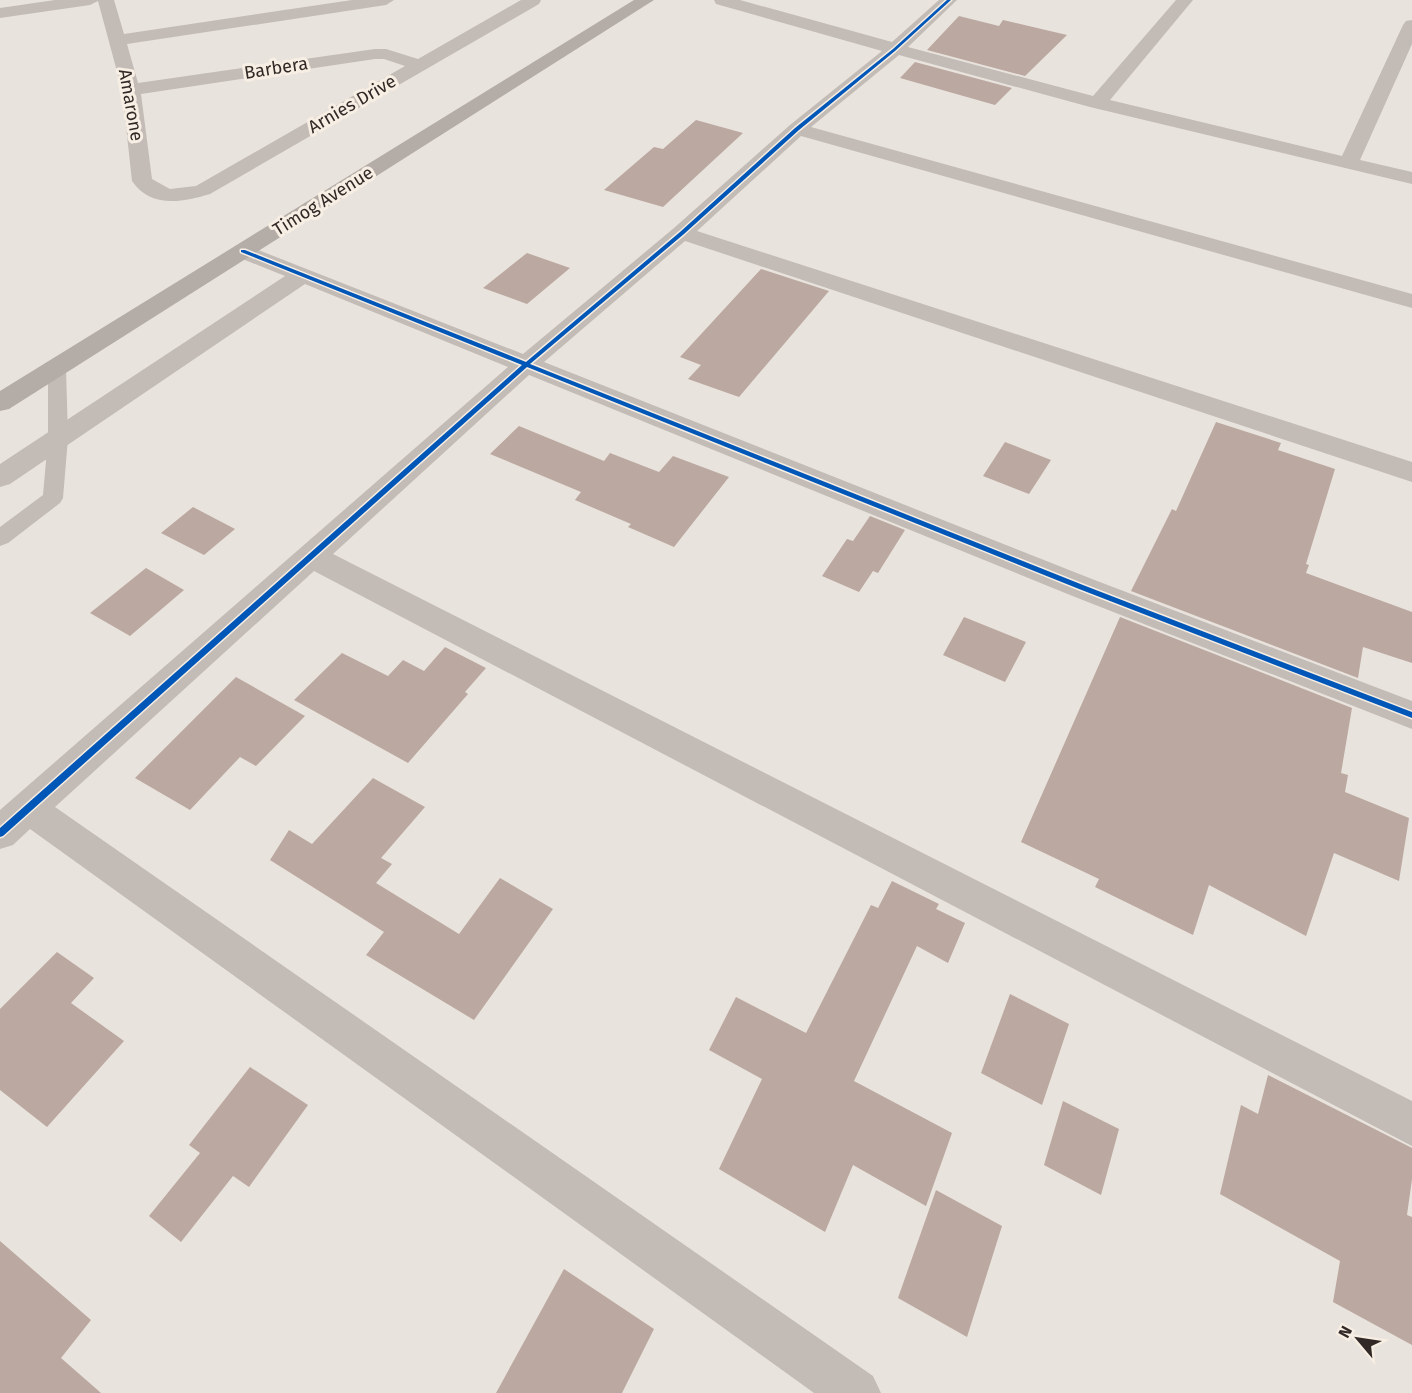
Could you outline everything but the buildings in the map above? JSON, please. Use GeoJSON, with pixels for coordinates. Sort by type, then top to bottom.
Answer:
{"type":"FeatureCollection","features":[{"type":"Feature","properties":{"kind":"main road","name":"Timog Avenue"},"geometry":{"type":"LineString","coordinates":[[0,403],[646,0]]}},
{"type":"Feature","properties":{"kind":"street"},"geometry":{"type":"LineString","coordinates":[[0,13],[90,0]]}},
{"type":"Feature","properties":{"kind":"street","name":"Amarone"},"geometry":{"type":"LineString","coordinates":[[106,0],[131,90],[142,181],[152,192],[167,196]]}},
{"type":"Feature","properties":{"kind":"street"},"geometry":{"type":"LineString","coordinates":[[118,40],[386,0]]}},
{"type":"Feature","properties":{"kind":"street","name":"Arnies Drive"},"geometry":{"type":"LineString","coordinates":[[167,196],[186,195],[203,190],[420,65],[505,6],[533,0]]}},
{"type":"Feature","properties":{"kind":"street"},"geometry":{"type":"LineString","coordinates":[[722,0],[894,50],[1097,104],[1412,178]]}},
{"type":"Feature","properties":{"kind":"street"},"geometry":{"type":"LineString","coordinates":[[856,1393],[14,821],[527,364],[682,233],[797,129],[894,50],[949,0]]}},
{"type":"Feature","properties":{"kind":"street"},"geometry":{"type":"LineString","coordinates":[[1097,104],[1185,0]]}},
{"type":"Feature","properties":{"kind":"street"},"geometry":{"type":"LineString","coordinates":[[1348,164],[1412,25]]}},
{"type":"Feature","properties":{"kind":"street","name":"Barbera"},"geometry":{"type":"LineString","coordinates":[[131,90],[375,54],[386,54],[420,65]]}},
{"type":"Feature","properties":{"kind":"street"},"geometry":{"type":"LineString","coordinates":[[797,129],[1412,301]]}},
{"type":"Feature","properties":{"kind":"street"},"geometry":{"type":"LineString","coordinates":[[682,233],[1412,472]]}},
{"type":"Feature","properties":{"kind":"street"},"geometry":{"type":"LineString","coordinates":[[243,250],[1081,587],[1412,715]]}},
{"type":"Feature","properties":{"kind":"street"},"geometry":{"type":"LineString","coordinates":[[0,477],[303,275]]}},
{"type":"Feature","properties":{"kind":"street"},"geometry":{"type":"LineString","coordinates":[[310,555],[1412,1124]]}},
{"type":"Feature","properties":{"kind":"lane"},"geometry":{"type":"LineString","coordinates":[[0,538],[53,498],[58,438],[57,367]]}},
{"type":"Feature","properties":{"kind":"cycle path"},"geometry":{"type":"LineString","coordinates":[[0,833],[527,364],[682,233],[797,129],[894,50],[949,0]]}},
{"type":"Feature","properties":{"kind":"cycle path"},"geometry":{"type":"LineString","coordinates":[[243,251],[1081,587],[1412,715]]}}]}
